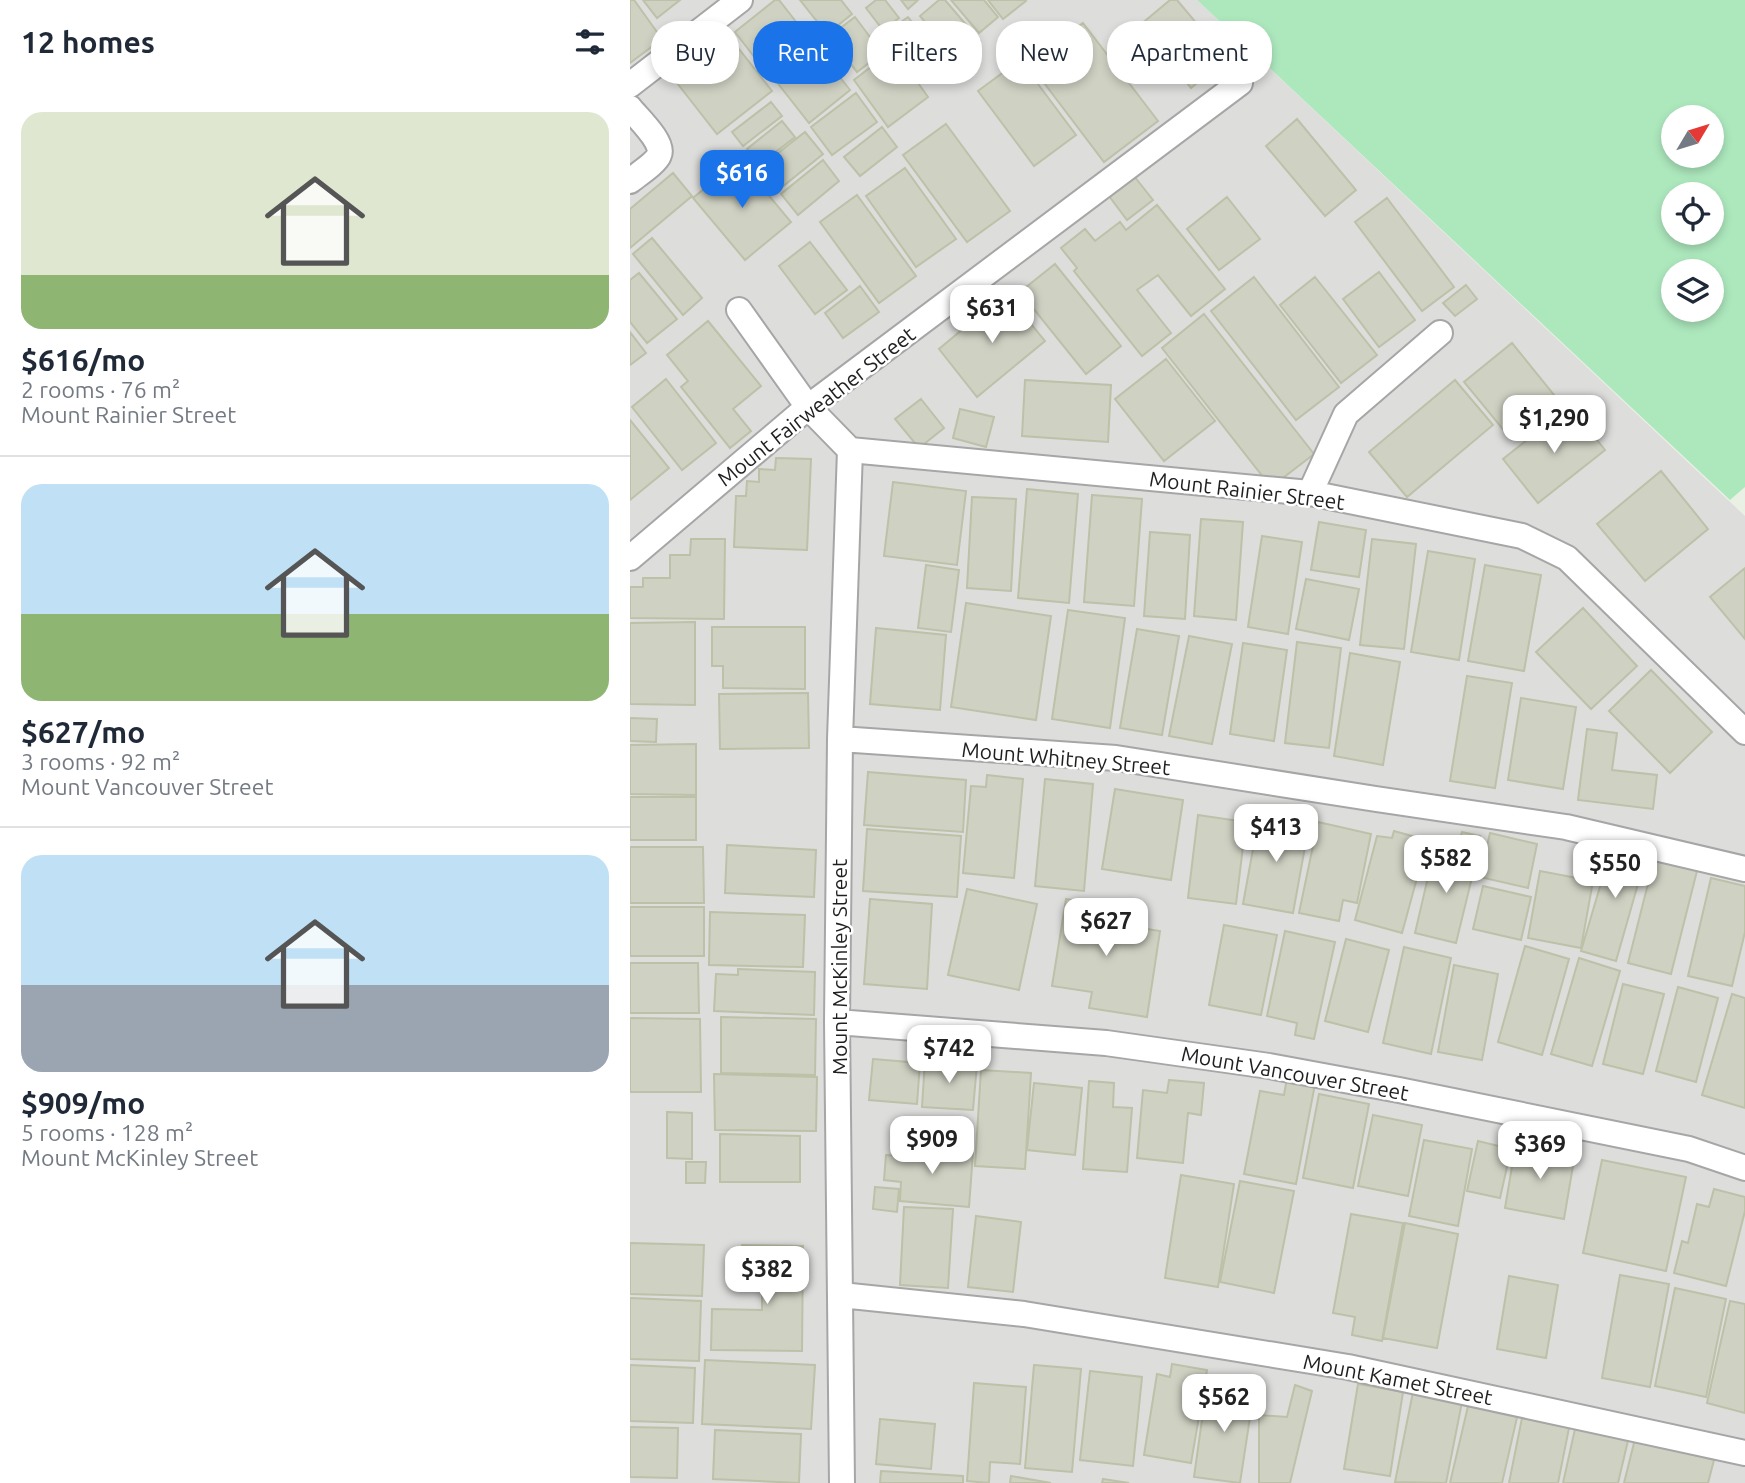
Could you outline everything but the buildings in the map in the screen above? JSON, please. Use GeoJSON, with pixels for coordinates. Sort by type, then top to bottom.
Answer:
{"type":"FeatureCollection","features":[{"type":"Feature","properties":{"kind":"street"},"geometry":{"type":"LineString","coordinates":[[630,85],[740,0]]}},
{"type":"Feature","properties":{"kind":"street","name":"Mount Fairweather Street"},"geometry":{"type":"LineString","coordinates":[[630,558],[808,407],[1239,84]]}},
{"type":"Feature","properties":{"kind":"street"},"geometry":{"type":"LineString","coordinates":[[630,108],[661,149],[659,156],[630,181]]}},
{"type":"Feature","properties":{"kind":"street"},"geometry":{"type":"LineString","coordinates":[[739,310],[808,407],[850,450]]}},
{"type":"Feature","properties":{"kind":"street"},"geometry":{"type":"LineString","coordinates":[[1310,493],[1346,414],[1440,333]]}},
{"type":"Feature","properties":{"kind":"street","name":"Mount Rainier Street"},"geometry":{"type":"LineString","coordinates":[[850,450],[1310,493],[1522,536],[1567,558],[1745,732]]}},
{"type":"Feature","properties":{"kind":"street","name":"Mount McKinley Street"},"geometry":{"type":"LineString","coordinates":[[842,1483],[837,1023],[840,739],[850,450]]}},
{"type":"Feature","properties":{"kind":"street","name":"Mount Whitney Street"},"geometry":{"type":"LineString","coordinates":[[840,739],[1116,758],[1566,827],[1745,869]]}},
{"type":"Feature","properties":{"kind":"street","name":"Mount Vancouver Street"},"geometry":{"type":"LineString","coordinates":[[837,1023],[1106,1043],[1269,1066],[1689,1149],[1745,1168]]}},
{"type":"Feature","properties":{"kind":"street","name":"Mount Kamet Street"},"geometry":{"type":"LineString","coordinates":[[841,1296],[1024,1314],[1348,1367],[1745,1453]]}},
{"type":"Feature","properties":{"kind":"shaded area"},"geometry":{"type":"Polygon","coordinates":[[[630,0],[1197,0],[1219,21],[1107,21],[1107,84],[1272,84],[1272,71],[1745,516],[1745,1483],[630,1483],[630,0]]]}},
{"type":"Feature","properties":{"kind":"green space"},"geometry":{"type":"Polygon","coordinates":[[[1197,0],[1745,0],[1745,487],[1730,500],[1272,70],[1272,21],[1219,21],[1197,0]]]}}]}
